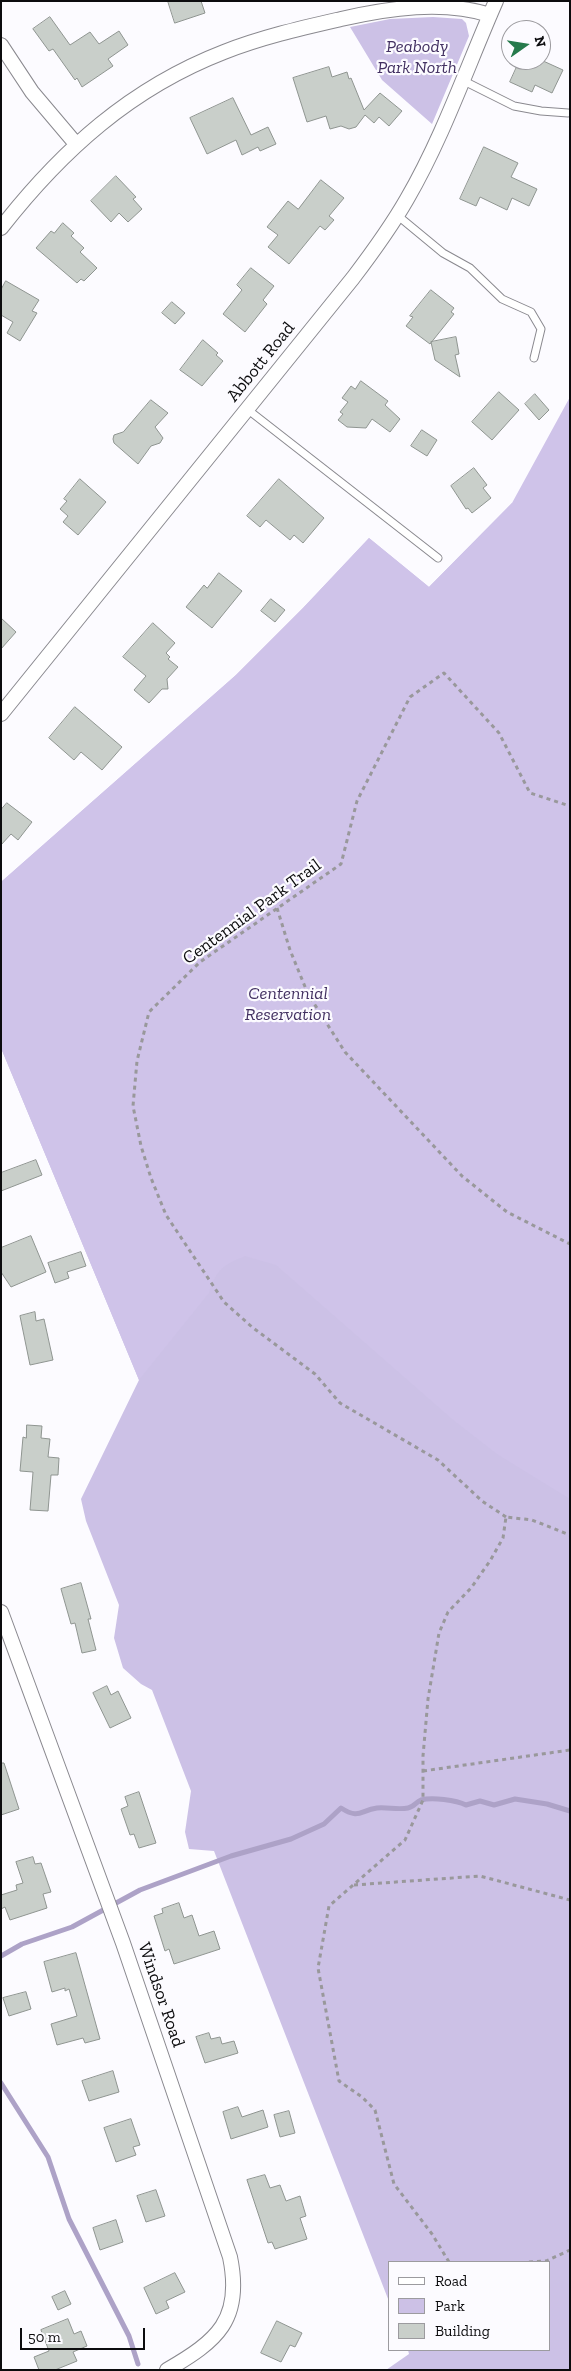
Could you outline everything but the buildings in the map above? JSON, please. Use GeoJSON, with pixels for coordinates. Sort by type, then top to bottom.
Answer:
{"type":"FeatureCollection","features":[{"type":"Feature","properties":{"kind":"street","name":"Abbott Road"},"geometry":{"type":"LineString","coordinates":[[1,714],[358,272],[397,215],[424,166],[496,1]]}},
{"type":"Feature","properties":{"kind":"street"},"geometry":{"type":"LineString","coordinates":[[1,228],[40,182],[76,144],[107,117],[152,88],[201,62],[250,43],[350,17],[398,9],[446,6],[470,8],[490,14]]}},
{"type":"Feature","properties":{"kind":"street"},"geometry":{"type":"LineString","coordinates":[[1,45],[32,92],[76,144]]}},
{"type":"Feature","properties":{"kind":"street","name":"Windsor Road"},"geometry":{"type":"LineString","coordinates":[[1,1612],[123,1943],[230,2258],[234,2292],[233,2302],[224,2324],[208,2343],[167,2370]]}},
{"type":"Feature","properties":{"kind":"lane"},"geometry":{"type":"LineString","coordinates":[[462,80],[514,106],[568,113]]}},
{"type":"Feature","properties":{"kind":"lane"},"geometry":{"type":"LineString","coordinates":[[397,215],[443,253],[470,268],[502,299],[531,312],[542,329],[534,358]]}},
{"type":"Feature","properties":{"kind":"lane"},"geometry":{"type":"LineString","coordinates":[[247,409],[438,558]]}},
{"type":"Feature","properties":{"kind":"path","name":"Centennial Park Trail"},"geometry":{"type":"LineString","coordinates":[[570,806],[530,793],[499,733],[444,673],[410,697],[357,801],[341,864],[200,962],[149,1012],[137,1061],[133,1106],[141,1146],[166,1215],[224,1302],[252,1327],[315,1374],[340,1403],[438,1460],[482,1501],[506,1517],[532,1520],[570,1534]]}},
{"type":"Feature","properties":{"kind":"path"},"geometry":{"type":"LineString","coordinates":[[277,908],[290,950],[308,994],[345,1052],[462,1176],[507,1212],[570,1244]]}},
{"type":"Feature","properties":{"kind":"path"},"geometry":{"type":"LineString","coordinates":[[448,2261],[432,2234],[394,2184],[375,2110],[362,2097],[339,2081],[318,1968],[329,1906],[405,1840],[423,1800],[428,1699],[438,1633],[448,1612],[471,1588],[494,1554],[503,1538],[506,1517]]}},
{"type":"Feature","properties":{"kind":"path"},"geometry":{"type":"LineString","coordinates":[[423,1771],[570,1750]]}},
{"type":"Feature","properties":{"kind":"path"},"geometry":{"type":"LineString","coordinates":[[354,1884],[480,1876],[570,1900]]}},
{"type":"Feature","properties":{"kind":"path"},"geometry":{"type":"LineString","coordinates":[[546,2261],[570,2250]]}},
{"type":"Feature","properties":{"kind":"green space","name":"Peabody Park North"},"geometry":{"type":"Polygon","coordinates":[[[433,17],[462,19],[466,23],[469,36],[432,124],[382,80],[350,27],[390,19],[433,17]]]}},
{"type":"Feature","properties":{"kind":"green space"},"geometry":{"type":"Polygon","coordinates":[[[570,397],[570,1499],[497,1454],[452,1419],[276,1265],[245,1256],[221,1269],[214,1279],[209,1293],[139,1380],[1,1048],[1,882],[236,675],[369,538],[429,587],[512,503],[570,397]]]}},
{"type":"Feature","properties":{"kind":"green space","name":"Centennial Reservation"},"geometry":{"type":"Polygon","coordinates":[[[512,503],[570,568],[570,2370],[386,2370],[409,2354],[408,2351],[551,2351],[551,2261],[388,2261],[388,2299],[214,1851],[189,1849],[185,1832],[191,1791],[152,1690],[141,1684],[123,1668],[114,1638],[119,1605],[86,1521],[81,1499],[139,1380],[1,1048],[1,882],[236,675],[369,538],[429,587],[512,503]]]}},
{"type":"Feature","properties":{"kind":"waterway"},"geometry":{"type":"LineString","coordinates":[[1,1956],[22,1944],[72,1927],[140,1890],[231,1856],[291,1839],[324,1824],[341,1808],[356,1814],[377,1808],[408,1808],[426,1799],[444,1800],[466,1805],[480,1801],[494,1805],[515,1799],[547,1804],[570,1811]]}},
{"type":"Feature","properties":{"kind":"waterway"},"geometry":{"type":"LineString","coordinates":[[1,2083],[48,2157],[69,2219],[129,2336],[138,2364]]}}]}
